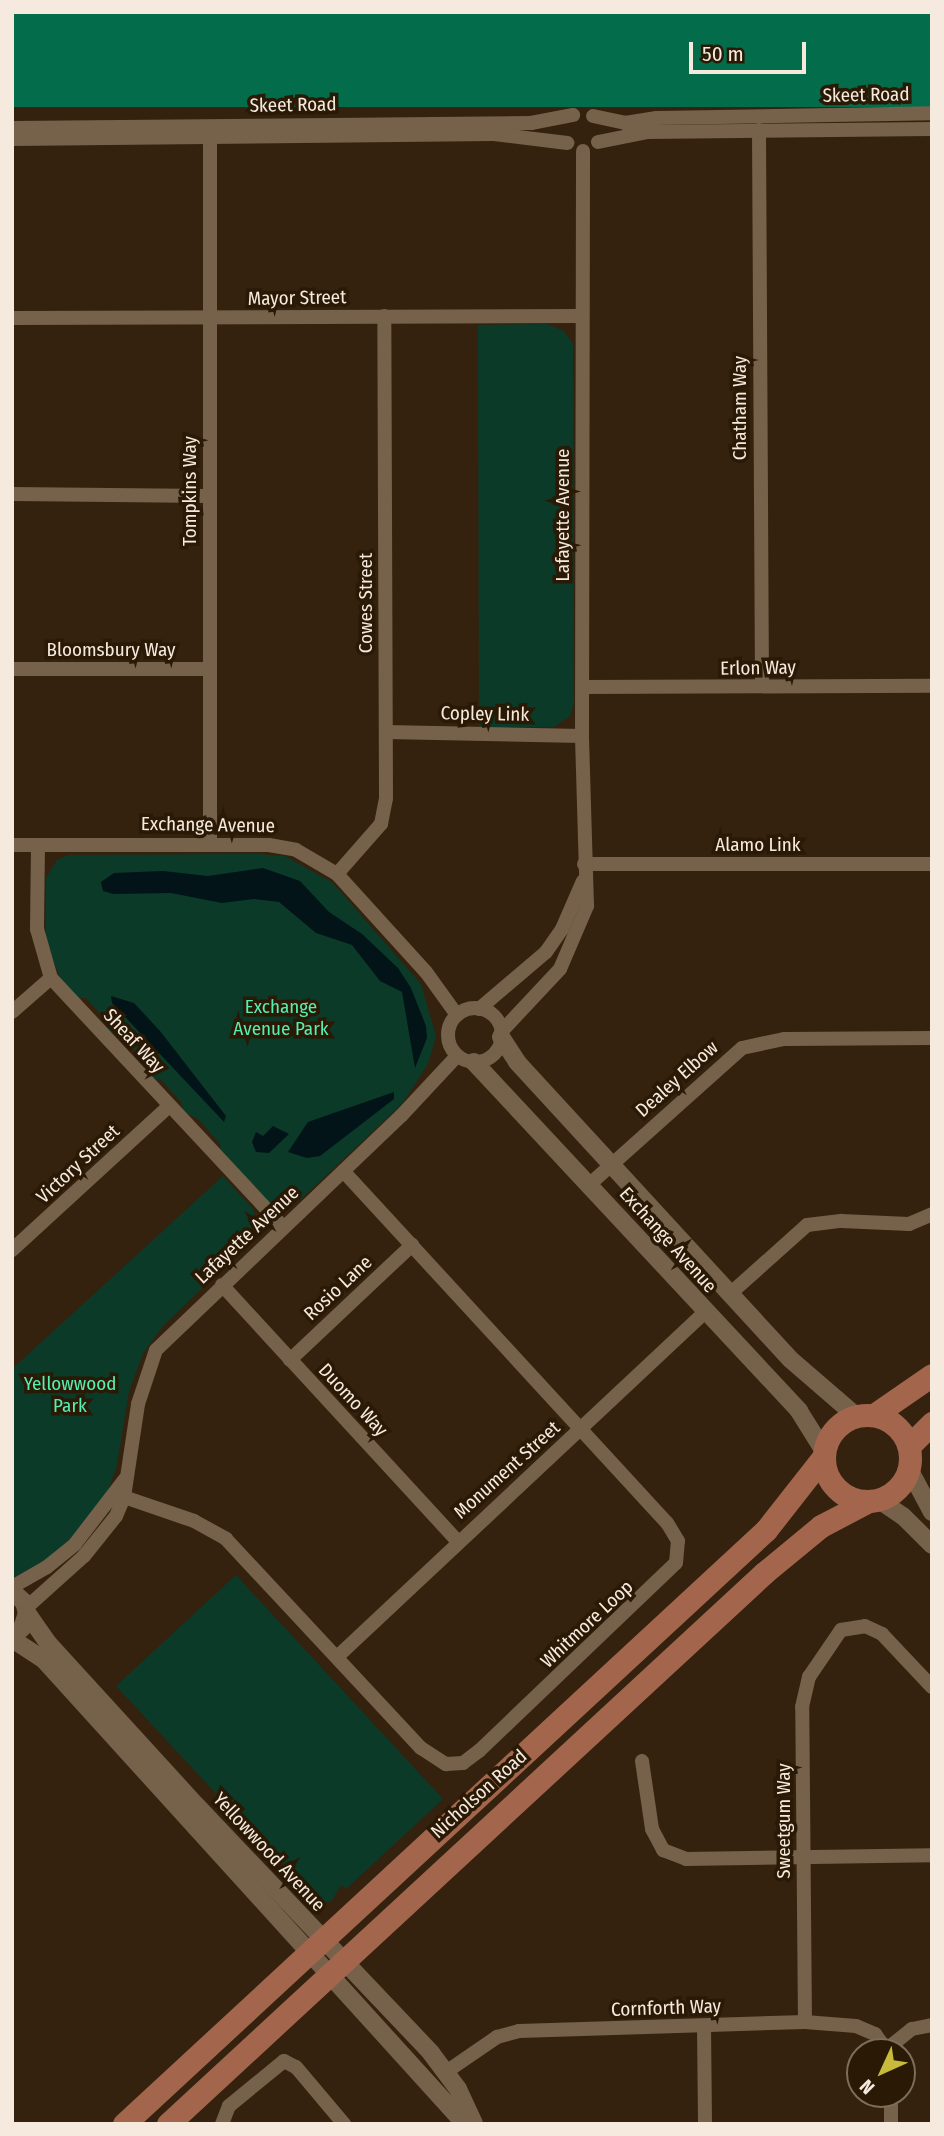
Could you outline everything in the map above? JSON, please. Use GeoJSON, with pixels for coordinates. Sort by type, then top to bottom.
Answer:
{"type":"FeatureCollection","features":[{"type":"Feature","properties":{"kind":"main road","name":"Nicholson Road"},"geometry":{"type":"LineString","coordinates":[[124,2124],[766,1530],[824,1453],[839,1425],[865,1416],[932,1375]]}},
{"type":"Feature","properties":{"kind":"main road"},"geometry":{"type":"LineString","coordinates":[[865,1416],[896,1426],[909,1458]]}},
{"type":"Feature","properties":{"kind":"main road","name":"Nicholson Road"},"geometry":{"type":"LineString","coordinates":[[168,2124],[764,1573],[821,1527],[898,1489],[909,1458],[932,1423]]}},
{"type":"Feature","properties":{"kind":"main road"},"geometry":{"type":"LineString","coordinates":[[824,1453],[825,1468],[839,1491],[873,1501]]}},
{"type":"Feature","properties":{"kind":"street","name":"Skeet Road"},"geometry":{"type":"LineString","coordinates":[[593,117],[625,123],[657,118],[932,113]]}},
{"type":"Feature","properties":{"kind":"street","name":"Skeet Road"},"geometry":{"type":"LineString","coordinates":[[12,128],[531,123],[573,115]]}},
{"type":"Feature","properties":{"kind":"street"},"geometry":{"type":"LineString","coordinates":[[573,115],[593,117],[600,128],[598,142],[583,150],[567,143],[563,130],[573,115]]}},
{"type":"Feature","properties":{"kind":"street","name":"Skeet Road"},"geometry":{"type":"LineString","coordinates":[[598,142],[648,132],[932,129]]}},
{"type":"Feature","properties":{"kind":"street","name":"Chatham Way"},"geometry":{"type":"LineString","coordinates":[[759,130],[762,686]]}},
{"type":"Feature","properties":{"kind":"street","name":"Skeet Road"},"geometry":{"type":"LineString","coordinates":[[12,139],[503,134],[567,143]]}},
{"type":"Feature","properties":{"kind":"street","name":"Tompkins Way"},"geometry":{"type":"LineString","coordinates":[[210,137],[210,845]]}},
{"type":"Feature","properties":{"kind":"street","name":"Lafayette Avenue"},"geometry":{"type":"LineString","coordinates":[[501,1035],[569,956],[587,906],[584,880],[582,736],[583,150]]}},
{"type":"Feature","properties":{"kind":"street","name":"Cowes Street"},"geometry":{"type":"LineString","coordinates":[[337,874],[381,824],[386,732],[384,316]]}},
{"type":"Feature","properties":{"kind":"street","name":"Mayor Street"},"geometry":{"type":"LineString","coordinates":[[12,318],[582,316]]}},
{"type":"Feature","properties":{"kind":"street"},"geometry":{"type":"LineString","coordinates":[[12,494],[209,496]]}},
{"type":"Feature","properties":{"kind":"street","name":"Bloomsbury Way"},"geometry":{"type":"LineString","coordinates":[[12,669],[210,669]]}},
{"type":"Feature","properties":{"kind":"street","name":"Erlon Way"},"geometry":{"type":"LineString","coordinates":[[584,687],[932,686]]}},
{"type":"Feature","properties":{"kind":"street","name":"Copley Link"},"geometry":{"type":"LineString","coordinates":[[386,732],[582,736]]}},
{"type":"Feature","properties":{"kind":"street","name":"Exchange Avenue"},"geometry":{"type":"LineString","coordinates":[[12,845],[210,845],[286,848],[308,855],[337,874],[426,972],[457,1015]]}},
{"type":"Feature","properties":{"kind":"street","name":"Sheaf Way"},"geometry":{"type":"LineString","coordinates":[[38,845],[37,929],[42,960],[51,978],[283,1227]]}},
{"type":"Feature","properties":{"kind":"street","name":"Alamo Link"},"geometry":{"type":"LineString","coordinates":[[584,864],[932,864]]}},
{"type":"Feature","properties":{"kind":"street","name":"Lafayette Avenue"},"geometry":{"type":"LineString","coordinates":[[479,1009],[546,952],[562,929],[584,880]]}},
{"type":"Feature","properties":{"kind":"street"},"geometry":{"type":"LineString","coordinates":[[12,1012],[51,978]]}},
{"type":"Feature","properties":{"kind":"street"},"geometry":{"type":"LineString","coordinates":[[479,1009],[491,1014],[501,1035],[493,1055],[466,1059],[448,1033],[457,1015],[479,1009]]}},
{"type":"Feature","properties":{"kind":"street","name":"Exchange Avenue"},"geometry":{"type":"LineString","coordinates":[[501,1035],[517,1062],[811,1381],[865,1416]]}},
{"type":"Feature","properties":{"kind":"street","name":"Dealey Elbow"},"geometry":{"type":"LineString","coordinates":[[590,1184],[741,1048],[785,1039],[932,1038]]}},
{"type":"Feature","properties":{"kind":"street","name":"Lafayette Avenue"},"geometry":{"type":"LineString","coordinates":[[27,1611],[104,1536],[124,1497],[138,1404],[156,1350],[283,1227],[466,1059]]}},
{"type":"Feature","properties":{"kind":"street","name":"Exchange Avenue"},"geometry":{"type":"LineString","coordinates":[[466,1059],[590,1184],[799,1411],[824,1453]]}},
{"type":"Feature","properties":{"kind":"street","name":"Victory Street"},"geometry":{"type":"LineString","coordinates":[[12,1250],[169,1106]]}},
{"type":"Feature","properties":{"kind":"street","name":"Whitmore Loop"},"geometry":{"type":"LineString","coordinates":[[124,1497],[194,1521],[226,1539],[435,1761],[463,1762],[655,1586],[678,1558],[676,1535],[343,1171]]}},
{"type":"Feature","properties":{"kind":"street"},"geometry":{"type":"LineString","coordinates":[[731,1293],[807,1225],[841,1221],[909,1224],[932,1214]]}},
{"type":"Feature","properties":{"kind":"street","name":"Rosio Lane"},"geometry":{"type":"LineString","coordinates":[[290,1360],[412,1245]]}},
{"type":"Feature","properties":{"kind":"street","name":"Duomo Way"},"geometry":{"type":"LineString","coordinates":[[222,1285],[457,1541]]}},
{"type":"Feature","properties":{"kind":"street","name":"Monument Street"},"geometry":{"type":"LineString","coordinates":[[337,1657],[457,1541],[705,1312]]}},
{"type":"Feature","properties":{"kind":"street"},"geometry":{"type":"LineString","coordinates":[[909,1458],[932,1512]]}},
{"type":"Feature","properties":{"kind":"street","name":"Lafayette Avenue"},"geometry":{"type":"LineString","coordinates":[[12,1589],[75,1544],[126,1478]]}},
{"type":"Feature","properties":{"kind":"street"},"geometry":{"type":"LineString","coordinates":[[873,1501],[903,1516],[932,1545]]}},
{"type":"Feature","properties":{"kind":"street","name":"Yellowwood Avenue"},"geometry":{"type":"LineString","coordinates":[[12,1589],[48,1643],[337,1967],[465,2124]]}},
{"type":"Feature","properties":{"kind":"street","name":"Yellowwood Avenue"},"geometry":{"type":"LineString","coordinates":[[27,1611],[22,1628],[12,1638],[44,1660],[316,1944]]}},
{"type":"Feature","properties":{"kind":"street","name":"Sweetgum Way"},"geometry":{"type":"LineString","coordinates":[[806,2022],[804,1692],[809,1677],[841,1630],[864,1626],[882,1634],[932,1687]]}},
{"type":"Feature","properties":{"kind":"street"},"geometry":{"type":"LineString","coordinates":[[642,1761],[652,1829],[663,1850],[686,1859],[932,1856]]}},
{"type":"Feature","properties":{"kind":"street","name":"Yellowwood Avenue"},"geometry":{"type":"LineString","coordinates":[[337,1967],[446,2072],[474,2124]]}},
{"type":"Feature","properties":{"kind":"street","name":"Cornforth Way"},"geometry":{"type":"LineString","coordinates":[[446,2072],[497,2037],[520,2031],[806,2022],[856,2025],[878,2038]]}},
{"type":"Feature","properties":{"kind":"street"},"geometry":{"type":"LineString","coordinates":[[902,2038],[912,2029],[932,2025]]}},
{"type":"Feature","properties":{"kind":"street"},"geometry":{"type":"LineString","coordinates":[[704,2026],[705,2124]]}},
{"type":"Feature","properties":{"kind":"street"},"geometry":{"type":"LineString","coordinates":[[222,2124],[229,2106],[284,2061],[296,2067],[344,2124]]}},
{"type":"Feature","properties":{"kind":"green space"},"geometry":{"type":"Polygon","coordinates":[[[12,12],[932,12],[932,107],[12,107],[12,12]]]}},
{"type":"Feature","properties":{"kind":"green space"},"geometry":{"type":"Polygon","coordinates":[[[547,324],[564,331],[573,344],[574,703],[570,716],[554,727],[479,728],[478,325],[547,324]]]}},
{"type":"Feature","properties":{"kind":"green space","name":"Exchange Avenue Park"},"geometry":{"type":"Polygon","coordinates":[[[68,855],[285,856],[333,883],[421,984],[436,1036],[428,1064],[402,1104],[301,1199],[282,1206],[269,1202],[221,1152],[220,1144],[199,1120],[183,1111],[182,1103],[161,1080],[153,1079],[145,1061],[124,1039],[108,1030],[107,1021],[86,998],[78,998],[60,978],[46,941],[46,878],[57,860],[68,855]]]}},
{"type":"Feature","properties":{"kind":"green space","name":"Yellowwood Park"},"geometry":{"type":"Polygon","coordinates":[[[223,1176],[254,1210],[257,1235],[162,1327],[143,1354],[129,1391],[117,1465],[106,1497],[60,1552],[12,1579],[12,1369],[223,1176]]]}},
{"type":"Feature","properties":{"kind":"green space"},"geometry":{"type":"Polygon","coordinates":[[[236,1575],[443,1799],[346,1889],[341,1885],[331,1902],[317,1902],[116,1686],[236,1575]]]}},
{"type":"Feature","properties":{"kind":"shaded area"},"geometry":{"type":"Polygon","coordinates":[[[263,868],[300,881],[329,912],[362,934],[398,968],[411,988],[426,1026],[427,1038],[415,1068],[402,992],[380,981],[352,945],[316,933],[279,902],[254,899],[222,903],[171,893],[113,894],[103,891],[101,882],[114,873],[163,871],[208,876],[263,868]]]}},
{"type":"Feature","properties":{"kind":"shaded area"},"geometry":{"type":"Polygon","coordinates":[[[111,996],[134,1003],[160,1031],[226,1116],[224,1122],[112,1003],[111,996]]]}},
{"type":"Feature","properties":{"kind":"shaded area"},"geometry":{"type":"Polygon","coordinates":[[[394,1092],[394,1099],[320,1156],[307,1158],[288,1152],[308,1122],[394,1092]]]}},
{"type":"Feature","properties":{"kind":"shaded area"},"geometry":{"type":"Polygon","coordinates":[[[273,1126],[289,1134],[269,1153],[256,1152],[252,1142],[256,1132],[263,1136],[273,1126]]]}}]}
